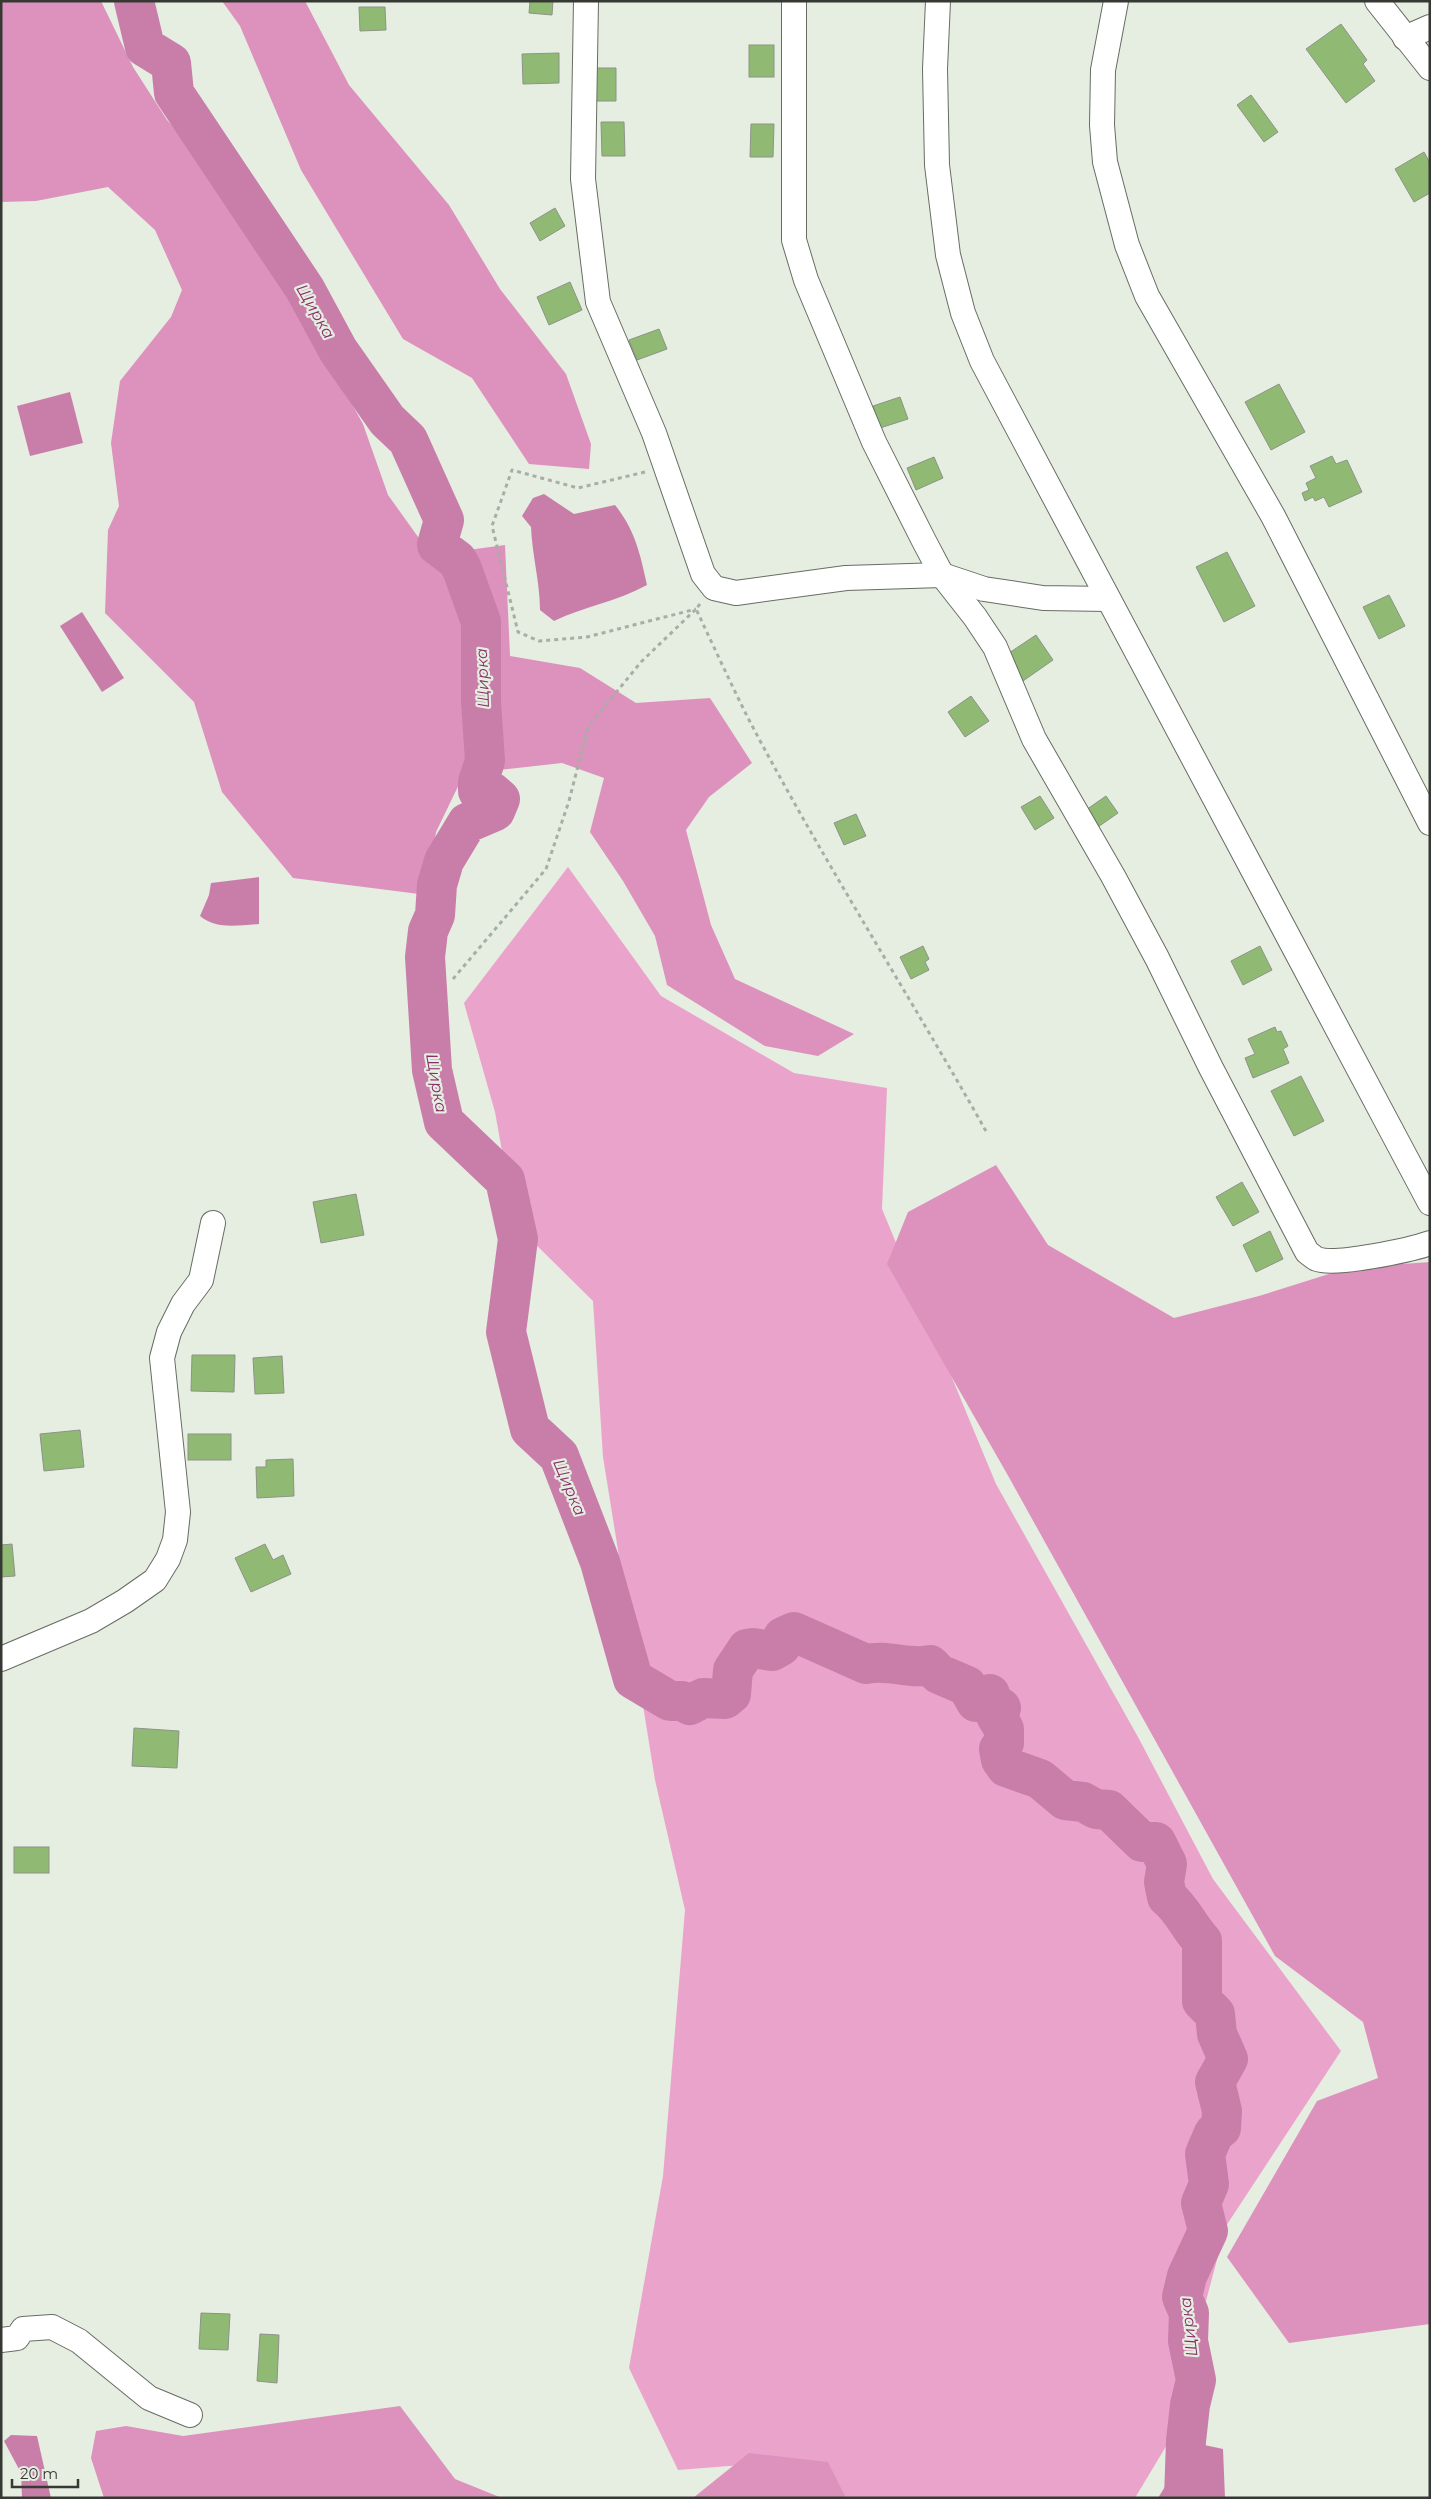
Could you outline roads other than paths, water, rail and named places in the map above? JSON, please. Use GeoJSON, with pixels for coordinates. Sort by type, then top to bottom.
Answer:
{"type":"FeatureCollection","features":[{"type":"Feature","properties":{"kind":"street"},"geometry":{"type":"LineString","coordinates":[[586,1],[583,179],[598,302],[664,461],[703,574],[714,588],[736,593],[846,578],[942,575],[984,589],[1043,598],[1108,599]]}},
{"type":"Feature","properties":{"kind":"street"},"geometry":{"type":"LineString","coordinates":[[794,1],[794,240],[806,280],[874,442],[942,575],[975,617],[995,647],[1034,739],[1153,949],[1215,1076],[1307,1252],[1317,1260],[1346,1259],[1407,1251],[1430,1243]]}},
{"type":"Feature","properties":{"kind":"street"},"geometry":{"type":"LineString","coordinates":[[938,1],[934,69],[937,164],[948,255],[963,313],[982,361],[1430,1203]]}},
{"type":"Feature","properties":{"kind":"street"},"geometry":{"type":"LineString","coordinates":[[1116,1],[1103,70],[1102,125],[1106,162],[1127,245],[1146,296],[1272,516],[1430,823]]}},
{"type":"Feature","properties":{"kind":"street"},"geometry":{"type":"LineString","coordinates":[[1378,1],[1404,38],[1430,68]]}},
{"type":"Feature","properties":{"kind":"street"},"geometry":{"type":"LineString","coordinates":[[1404,38],[1430,26]]}},
{"type":"Feature","properties":{"kind":"street"},"geometry":{"type":"LineString","coordinates":[[1,1660],[91,1621],[125,1601],[154,1580],[168,1560],[175,1540],[178,1512],[162,1358],[169,1332],[182,1304],[201,1280],[213,1223]]}},
{"type":"Feature","properties":{"kind":"street"},"geometry":{"type":"LineString","coordinates":[[1,2340],[17,2338],[23,2329],[52,2326],[79,2341],[149,2398],[190,2415]]}},
{"type":"Feature","properties":{"kind":"waterway","name":"Щирка"},"geometry":{"type":"LineString","coordinates":[[134,1],[145,47],[171,63],[174,93],[305,289],[338,350],[387,420],[408,440],[444,520],[437,545],[457,560],[481,622],[481,702],[485,761],[478,782],[478,791],[492,792],[500,799],[495,811],[467,823],[444,861],[437,885],[435,915],[428,931],[425,957],[432,1070],[444,1122],[505,1180],[518,1239],[506,1332],[530,1429],[559,1456],[600,1562],[633,1679],[670,1701],[682,1701],[690,1705],[703,1698],[725,1699],[731,1694],[733,1670],[747,1649],[772,1651],[781,1646],[783,1637],[794,1632],[866,1664],[930,1665],[939,1674],[967,1686],[976,1702],[979,1698],[990,1694],[991,1702],[1001,1708],[996,1716],[1004,1729],[1004,1743],[999,1749],[1001,1760],[1006,1767],[1040,1779],[1065,1800],[1083,1802],[1096,1809],[1109,1810],[1142,1842],[1156,1842],[1167,1864],[1164,1882],[1167,1897],[1177,1907],[1202,1941],[1202,2001],[1215,2014],[1217,2034],[1228,2059],[1215,2082],[1222,2111],[1221,2128],[1214,2133],[1205,2154],[1209,2184],[1201,2203],[1208,2231],[1187,2276],[1182,2297],[1189,2313],[1188,2341],[1196,2380],[1190,2405],[1186,2441],[1184,2498]]}}]}
